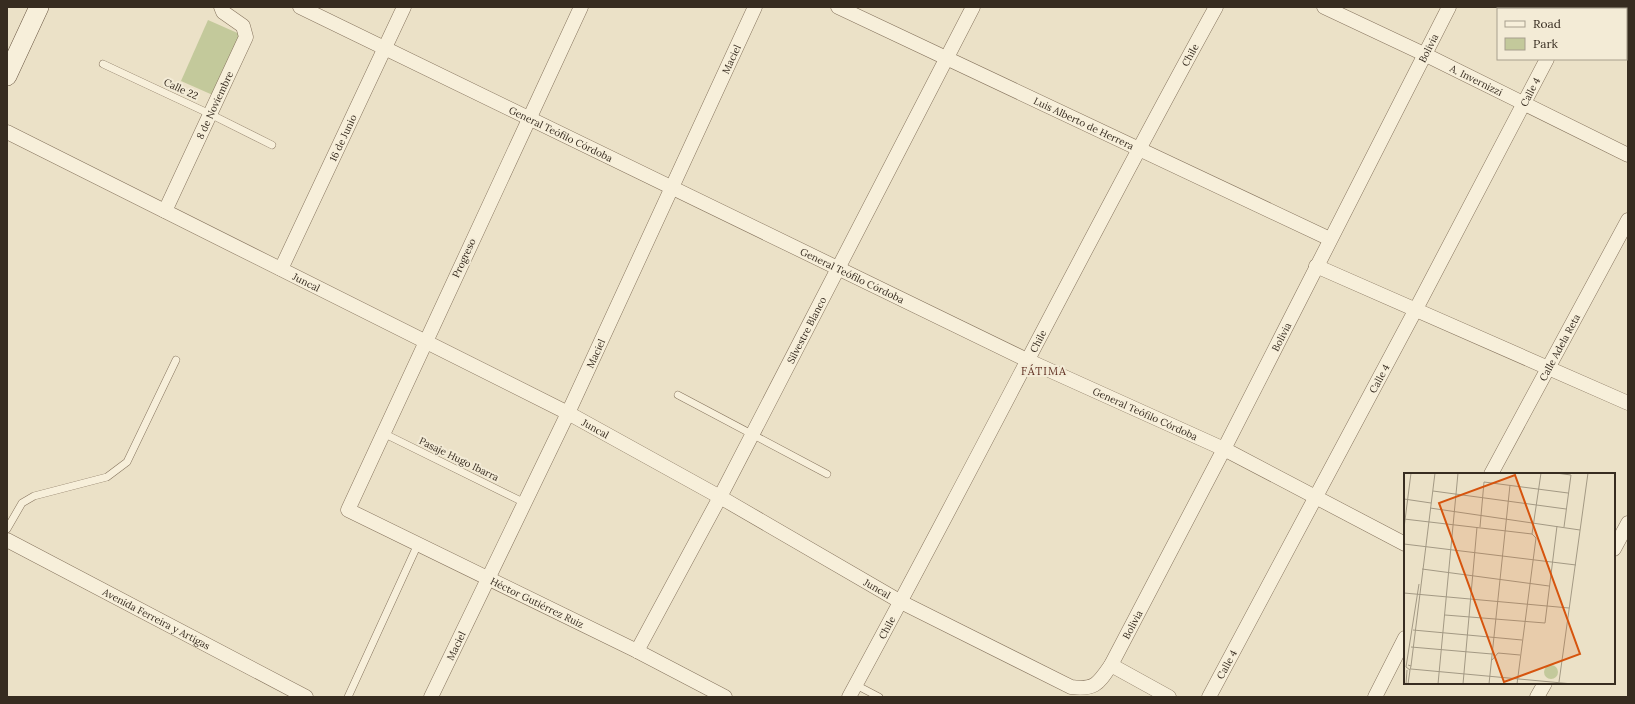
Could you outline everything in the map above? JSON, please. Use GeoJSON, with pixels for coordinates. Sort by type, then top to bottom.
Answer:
{"type":"FeatureCollection","features":[{"type":"Feature","properties":{"kind":"street"},"geometry":{"type":"LineString","coordinates":[[7,76],[39,7]]}},
{"type":"Feature","properties":{"kind":"street","name":"8 de Noviembre"},"geometry":{"type":"LineString","coordinates":[[165,211],[246,37],[243,26],[223,12],[221,7]]}},
{"type":"Feature","properties":{"kind":"street","name":"General Teófilo Córdoba"},"geometry":{"type":"LineString","coordinates":[[300,7],[1029,361],[1224,449],[1404,543]]}},
{"type":"Feature","properties":{"kind":"street","name":"16 de Junio"},"geometry":{"type":"LineString","coordinates":[[281,269],[404,7]]}},
{"type":"Feature","properties":{"kind":"street","name":"Progreso"},"geometry":{"type":"LineString","coordinates":[[348,510],[581,7]]}},
{"type":"Feature","properties":{"kind":"street","name":"Maciel"},"geometry":{"type":"LineString","coordinates":[[431,697],[489,580],[568,413],[755,7]]}},
{"type":"Feature","properties":{"kind":"street","name":"Luis Alberto de Herrera"},"geometry":{"type":"LineString","coordinates":[[838,7],[1330,239]]}},
{"type":"Feature","properties":{"kind":"street","name":"Silvestre Blanco"},"geometry":{"type":"LineString","coordinates":[[637,651],[720,497],[973,7]]}},
{"type":"Feature","properties":{"kind":"street","name":"Chile"},"geometry":{"type":"LineString","coordinates":[[852,691],[1029,361],[1138,148],[1216,7]]}},
{"type":"Feature","properties":{"kind":"street","name":"A. Invernizzi"},"geometry":{"type":"LineString","coordinates":[[1324,7],[1426,55],[1628,155]]}},
{"type":"Feature","properties":{"kind":"street","name":"Bolivia"},"geometry":{"type":"LineString","coordinates":[[1111,664],[1224,449],[1316,266],[1426,55],[1449,7]]}},
{"type":"Feature","properties":{"kind":"street","name":"Calle 4"},"geometry":{"type":"LineString","coordinates":[[1209,697],[1416,309],[1546,60]]}},
{"type":"Feature","properties":{"kind":"street","name":"Juncal"},"geometry":{"type":"LineString","coordinates":[[7,132],[568,413],[720,497],[901,602],[1071,686],[1085,689],[1097,685],[1111,664]]}},
{"type":"Feature","properties":{"kind":"street","name":"Calle Adela Reta"},"geometry":{"type":"LineString","coordinates":[[1493,473],[1628,220]]}},
{"type":"Feature","properties":{"kind":"street"},"geometry":{"type":"LineString","coordinates":[[1316,266],[1628,403]]}},
{"type":"Feature","properties":{"kind":"street","name":"Héctor Gutiérrez Ruiz"},"geometry":{"type":"LineString","coordinates":[[348,510],[637,651],[725,697]]}},
{"type":"Feature","properties":{"kind":"street"},"geometry":{"type":"LineString","coordinates":[[1615,547],[1628,523]]}},
{"type":"Feature","properties":{"kind":"street","name":"Avenida Ferreira y Artigas"},"geometry":{"type":"LineString","coordinates":[[7,540],[306,697]]}},
{"type":"Feature","properties":{"kind":"street"},"geometry":{"type":"LineString","coordinates":[[1375,697],[1404,640]]}},
{"type":"Feature","properties":{"kind":"street"},"geometry":{"type":"LineString","coordinates":[[1111,664],[1169,697]]}},
{"type":"Feature","properties":{"kind":"street"},"geometry":{"type":"LineString","coordinates":[[1537,697],[1544,684]]}},
{"type":"Feature","properties":{"kind":"lane","name":"Calle 22"},"geometry":{"type":"LineString","coordinates":[[103,64],[272,145]]}},
{"type":"Feature","properties":{"kind":"lane"},"geometry":{"type":"LineString","coordinates":[[7,529],[22,503],[34,496],[107,477],[127,462],[176,360]]}},
{"type":"Feature","properties":{"kind":"lane"},"geometry":{"type":"LineString","coordinates":[[678,395],[827,474]]}},
{"type":"Feature","properties":{"kind":"lane","name":"Pasaje Hugo Ibarra"},"geometry":{"type":"LineString","coordinates":[[383,433],[525,503]]}},
{"type":"Feature","properties":{"kind":"lane"},"geometry":{"type":"LineString","coordinates":[[348,697],[418,544]]}},
{"type":"Feature","properties":{"kind":"lane"},"geometry":{"type":"LineString","coordinates":[[852,691],[879,697]]}},
{"type":"Feature","properties":{"kind":"green space"},"geometry":{"type":"Polygon","coordinates":[[[208,20],[242,35],[215,96],[181,81],[208,20]]]}},
{"type":"Feature","properties":{"kind":"district","name":"FÁTIMA"},"geometry":{"type":"Point","coordinates":[1044,371]}}]}
